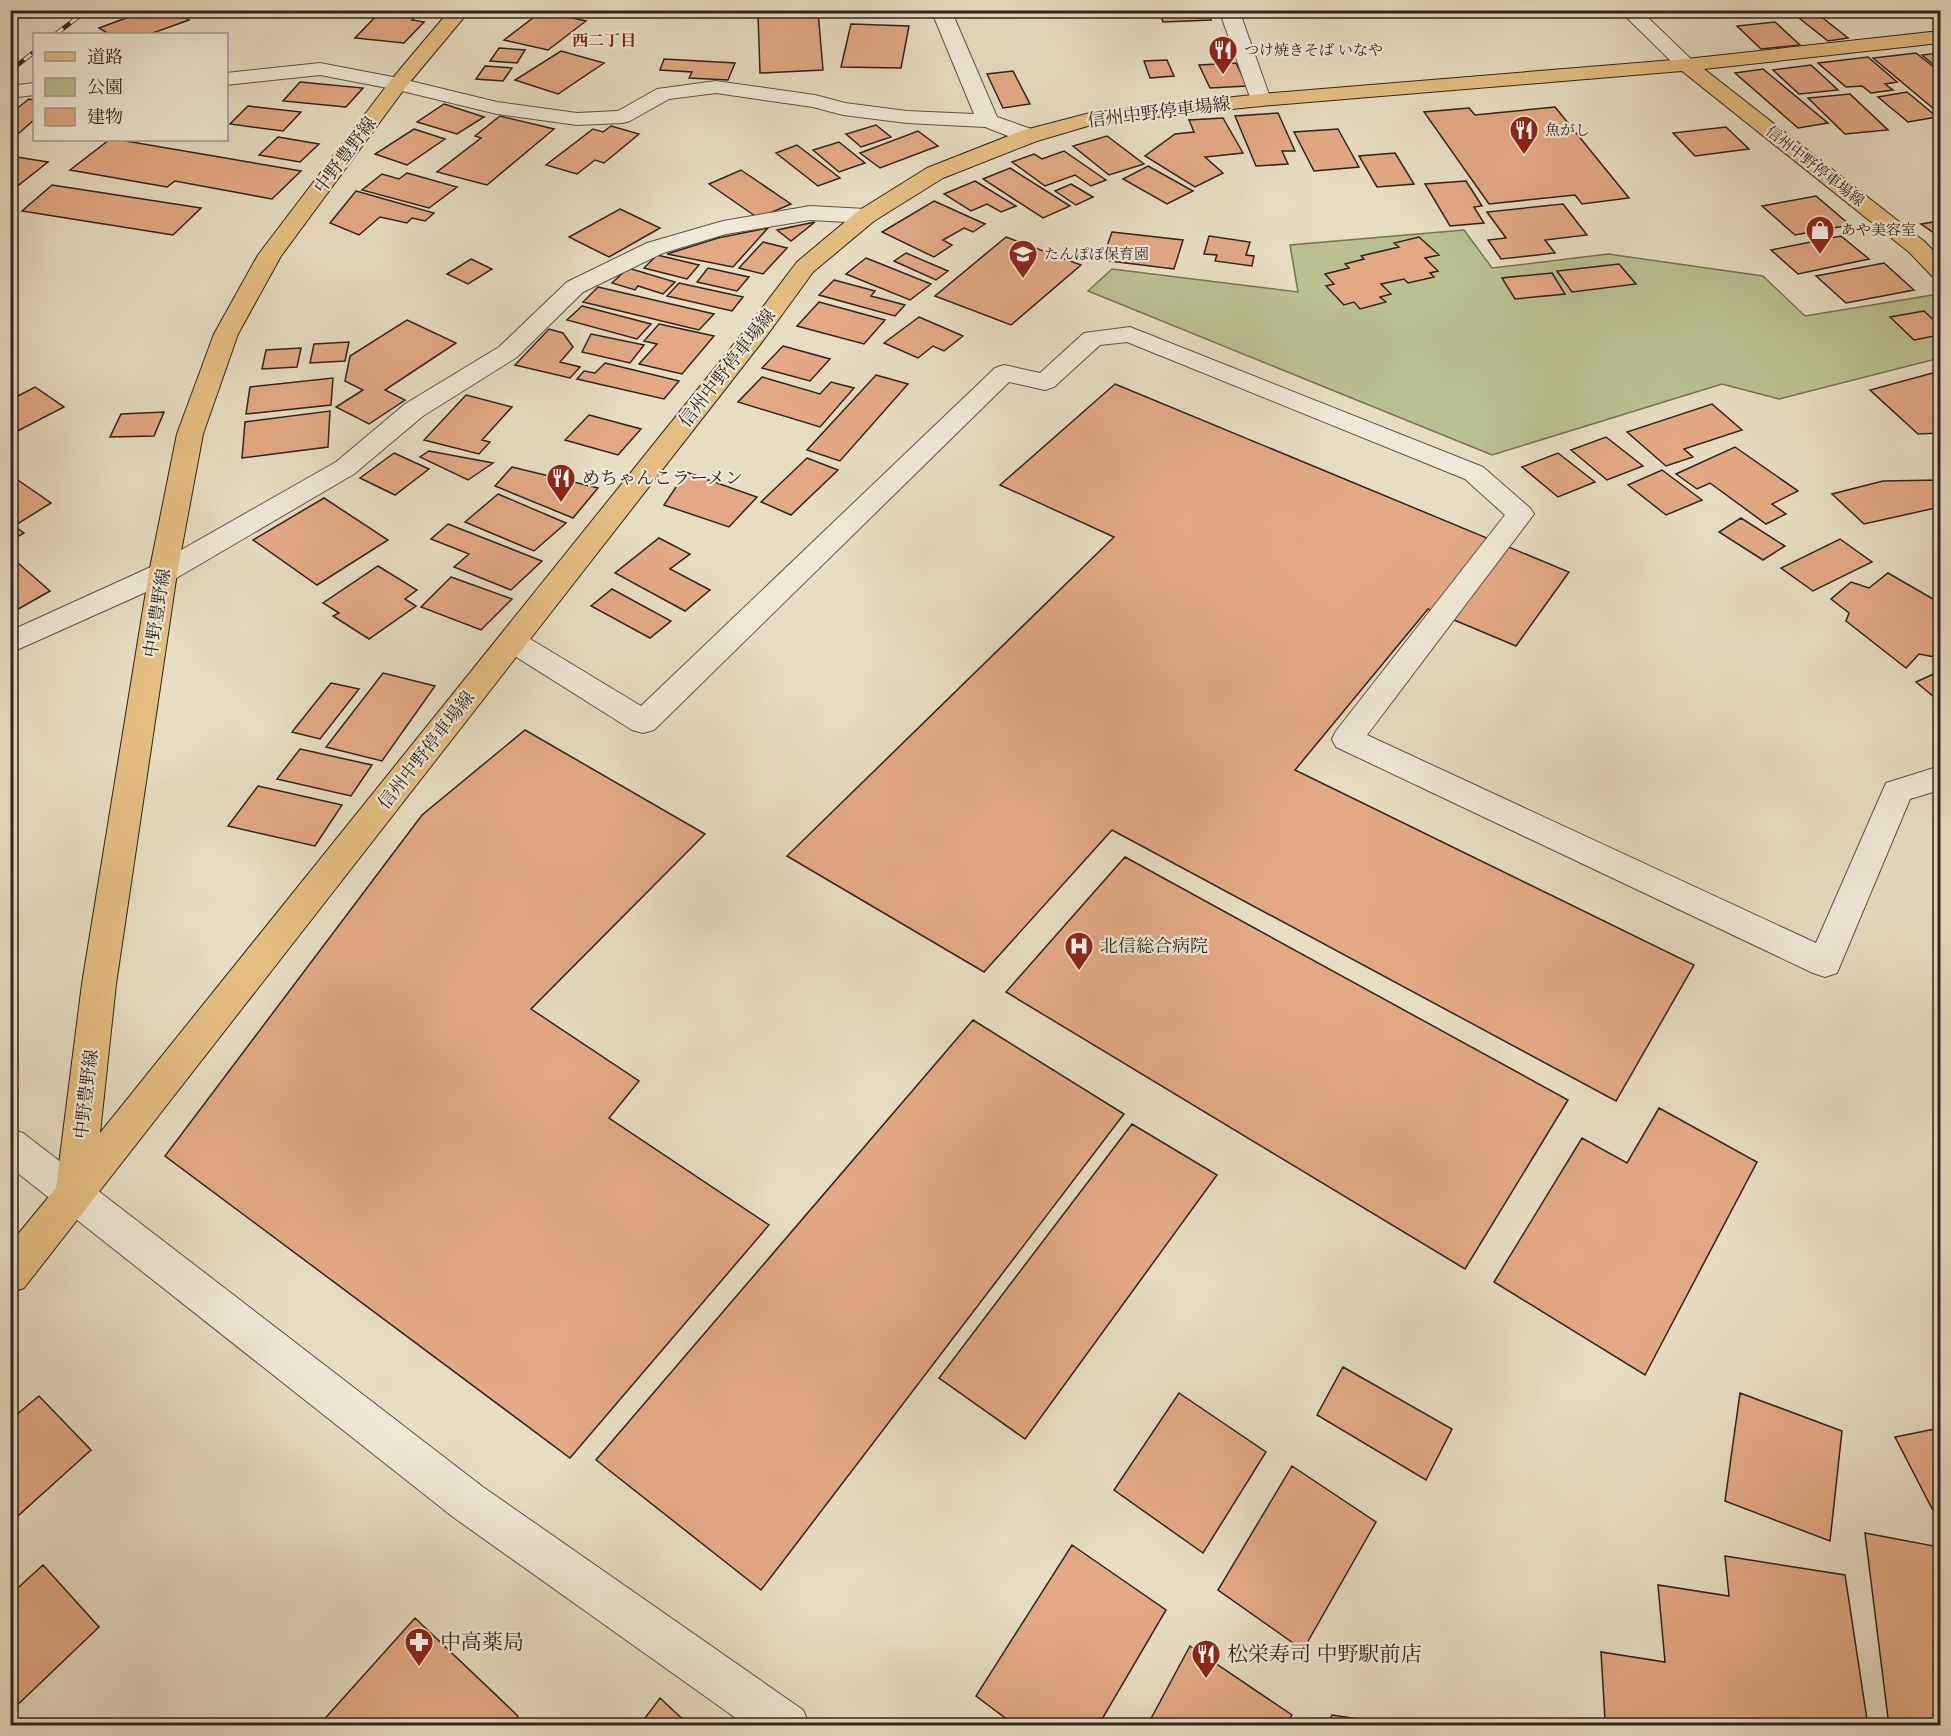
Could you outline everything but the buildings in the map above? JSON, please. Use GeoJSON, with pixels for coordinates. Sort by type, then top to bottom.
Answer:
{"type":"FeatureCollection","features":[{"type":"Feature","properties":{"kind":"main road","name":"中野豊野線"},"geometry":{"type":"LineString","coordinates":[[74,1193],[99,984],[163,573],[190,434],[226,334],[270,255],[398,84],[461,10]]}},
{"type":"Feature","properties":{"kind":"main road","name":"信州中野停車場線"},"geometry":{"type":"LineString","coordinates":[[74,1193],[756,333],[805,267],[866,216],[936,173],[1029,136],[1097,117],[1261,100],[1686,64],[1941,38]]}},
{"type":"Feature","properties":{"kind":"main road","name":"信州中野停車場線"},"geometry":{"type":"LineString","coordinates":[[1686,64],[1917,247],[1941,271]]}},
{"type":"Feature","properties":{"kind":"main road"},"geometry":{"type":"LineString","coordinates":[[10,1275],[74,1193]]}},
{"type":"Feature","properties":{"kind":"street"},"geometry":{"type":"LineString","coordinates":[[945,10],[944,17],[988,121]]}},
{"type":"Feature","properties":{"kind":"street"},"geometry":{"type":"LineString","coordinates":[[1229,10],[1261,100]]}},
{"type":"Feature","properties":{"kind":"street"},"geometry":{"type":"LineString","coordinates":[[1628,10],[1686,64]]}},
{"type":"Feature","properties":{"kind":"street"},"geometry":{"type":"LineString","coordinates":[[228,79],[320,69],[398,84],[497,108],[578,119],[623,117],[664,93],[716,87],[816,101],[843,109],[907,117],[988,121],[1029,136]]}},
{"type":"Feature","properties":{"kind":"street"},"geometry":{"type":"LineString","coordinates":[[10,92],[33,89]]}},
{"type":"Feature","properties":{"kind":"street"},"geometry":{"type":"LineString","coordinates":[[10,643],[163,573],[345,468],[414,411],[508,351],[575,287],[655,248],[723,228],[810,213],[866,216]]}},
{"type":"Feature","properties":{"kind":"street"},"geometry":{"type":"LineString","coordinates":[[512,641],[643,722],[1004,373],[1045,382],[1094,338],[1130,334],[1474,473],[1520,514],[1347,739],[1825,963],[1897,791],[1941,778]]}},
{"type":"Feature","properties":{"kind":"street"},"geometry":{"type":"LineString","coordinates":[[10,1145],[468,1502],[787,1725]]}},
{"type":"Feature","properties":{"kind":"green space"},"geometry":{"type":"Polygon","coordinates":[[[1464,230],[1492,268],[1608,254],[1763,276],[1805,316],[1939,294],[1940,358],[1779,399],[1722,384],[1492,455],[1088,291],[1112,269],[1298,292],[1290,245],[1464,230]]]}},
{"type":"Feature","properties":{"kind":"railway"},"geometry":{"type":"LineString","coordinates":[[57,33],[87,10]]}},
{"type":"Feature","properties":{"kind":"railway"},"geometry":{"type":"LineString","coordinates":[[10,71],[33,53]]}},
{"type":"Feature","properties":{"kind":"place","name":"つけ焼きそば いなや"},"geometry":{"type":"Point","coordinates":[1223,76]}},
{"type":"Feature","properties":{"kind":"place","name":"魚がし"},"geometry":{"type":"Point","coordinates":[1524,156]}},
{"type":"Feature","properties":{"kind":"place","name":"あや美容室"},"geometry":{"type":"Point","coordinates":[1820,256]}},
{"type":"Feature","properties":{"kind":"place","name":"たんぽぽ保育園"},"geometry":{"type":"Point","coordinates":[1023,280]}},
{"type":"Feature","properties":{"kind":"place","name":"めちゃんこラーメン"},"geometry":{"type":"Point","coordinates":[561,504]}},
{"type":"Feature","properties":{"kind":"place","name":"北信総合病院"},"geometry":{"type":"Point","coordinates":[1079,972]}},
{"type":"Feature","properties":{"kind":"place","name":"中高薬局"},"geometry":{"type":"Point","coordinates":[419,1668]}},
{"type":"Feature","properties":{"kind":"place","name":"松栄寿司 中野駅前店"},"geometry":{"type":"Point","coordinates":[1206,1680]}},
{"type":"Feature","properties":{"kind":"district","name":"西二丁目"},"geometry":{"type":"Point","coordinates":[604,40]}}]}
